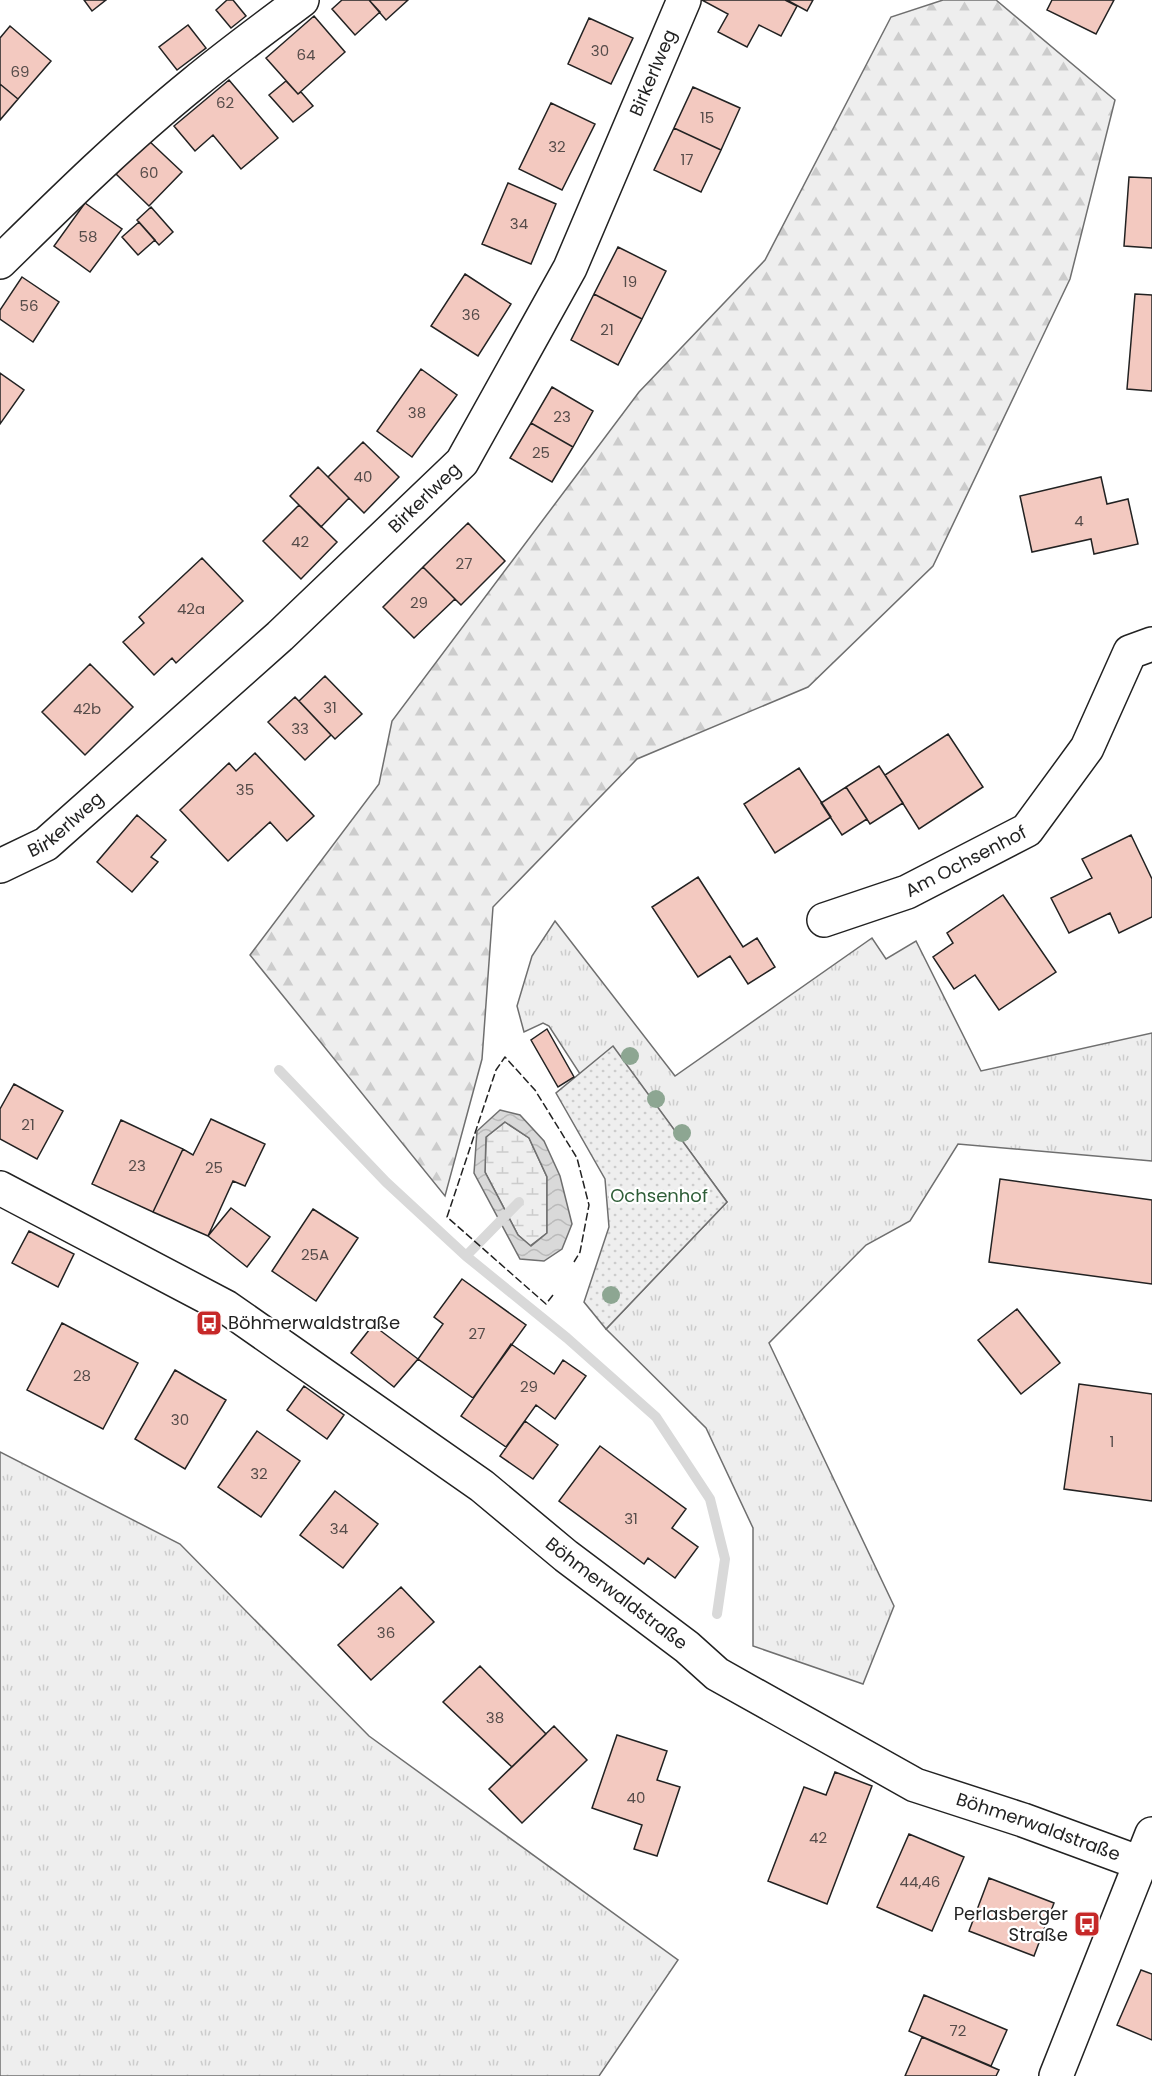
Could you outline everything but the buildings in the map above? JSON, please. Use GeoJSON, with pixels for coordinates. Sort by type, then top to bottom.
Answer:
{"type":"FeatureCollection","features":[{"type":"Feature","properties":{"kind":"street"},"geometry":{"type":"LineString","coordinates":[[0,262],[86,177],[176,97],[303,0]]}},
{"type":"Feature","properties":{"kind":"street","name":"Birkerlweg"},"geometry":{"type":"LineString","coordinates":[[0,866],[46,844],[280,636],[462,462],[570,268],[684,0]]}},
{"type":"Feature","properties":{"kind":"street","name":"Am Ochsenhof"},"geometry":{"type":"LineString","coordinates":[[824,920],[907,892],[1027,830],[1087,748],[1130,652],[1152,644]]}},
{"type":"Feature","properties":{"kind":"street","name":"Böhmerwaldstraße"},"geometry":{"type":"LineString","coordinates":[[0,1188],[226,1307],[482,1486],[566,1556],[687,1647],[717,1674],[915,1785],[1023,1820],[1146,1848]]}},
{"type":"Feature","properties":{"kind":"street"},"geometry":{"type":"LineString","coordinates":[[1056,2076],[1146,1848]]}},
{"type":"Feature","properties":{"kind":"green space"},"geometry":{"type":"Polygon","coordinates":[[[943,0],[996,0],[1115,100],[1070,279],[933,566],[808,687],[637,759],[493,907],[482,1059],[445,1196],[250,955],[379,784],[392,721],[639,392],[765,260],[891,17],[943,0]]]}},
{"type":"Feature","properties":{"kind":"green space"},"geometry":{"type":"Polygon","coordinates":[[[555,921],[675,1076],[872,938],[886,959],[916,941],[981,1071],[1152,1033],[1152,1161],[958,1144],[910,1221],[866,1245],[769,1343],[894,1606],[863,1684],[753,1646],[753,1528],[706,1428],[606,1329],[727,1202],[613,1047],[580,1074],[549,1026],[543,1023],[524,1032],[517,1006],[532,956],[555,921]]]}},
{"type":"Feature","properties":{"kind":"green space","name":"Ochsenhof"},"geometry":{"type":"Polygon","coordinates":[[[613,1046],[727,1202],[606,1329],[584,1302],[609,1227],[605,1179],[556,1093],[613,1046]]]}},
{"type":"Feature","properties":{"kind":"green space"},"geometry":{"type":"Polygon","coordinates":[[[505,1122],[529,1138],[547,1177],[547,1233],[530,1246],[518,1235],[485,1172],[486,1137],[505,1122]]]}},
{"type":"Feature","properties":{"kind":"green space"},"geometry":{"type":"Polygon","coordinates":[[[0,1452],[180,1544],[369,1736],[678,1960],[599,2076],[0,2076],[0,1452]]]}},
{"type":"Feature","properties":{"kind":"water"},"geometry":{"type":"Polygon","coordinates":[[[500,1110],[520,1115],[544,1141],[560,1176],[572,1224],[562,1249],[544,1261],[520,1259],[474,1173],[477,1131],[500,1110]],[[505,1122],[486,1137],[485,1172],[518,1235],[531,1246],[547,1233],[547,1177],[529,1138],[505,1122]]]}},
{"type":"Feature","properties":{"kind":"waterway"},"geometry":{"type":"LineString","coordinates":[[279,1070],[386,1182],[466,1256],[567,1338],[656,1417],[710,1499],[725,1559],[717,1614]]}},
{"type":"Feature","properties":{"kind":"waterway"},"geometry":{"type":"LineString","coordinates":[[466,1256],[519,1202]]}},
{"type":"Feature","properties":{"kind":"fence"},"geometry":{"type":"LineString","coordinates":[[553,1295],[546,1304],[447,1217],[496,1070],[505,1057],[535,1090],[577,1158],[589,1205],[580,1252],[574,1262]]}},
{"type":"Feature","properties":{"kind":"place","name":"Böhmerwaldstraße"},"geometry":{"type":"Point","coordinates":[209,1323]}},
{"type":"Feature","properties":{"kind":"place","name":"Perlasberger Straße"},"geometry":{"type":"Point","coordinates":[1087,1924]}}]}
